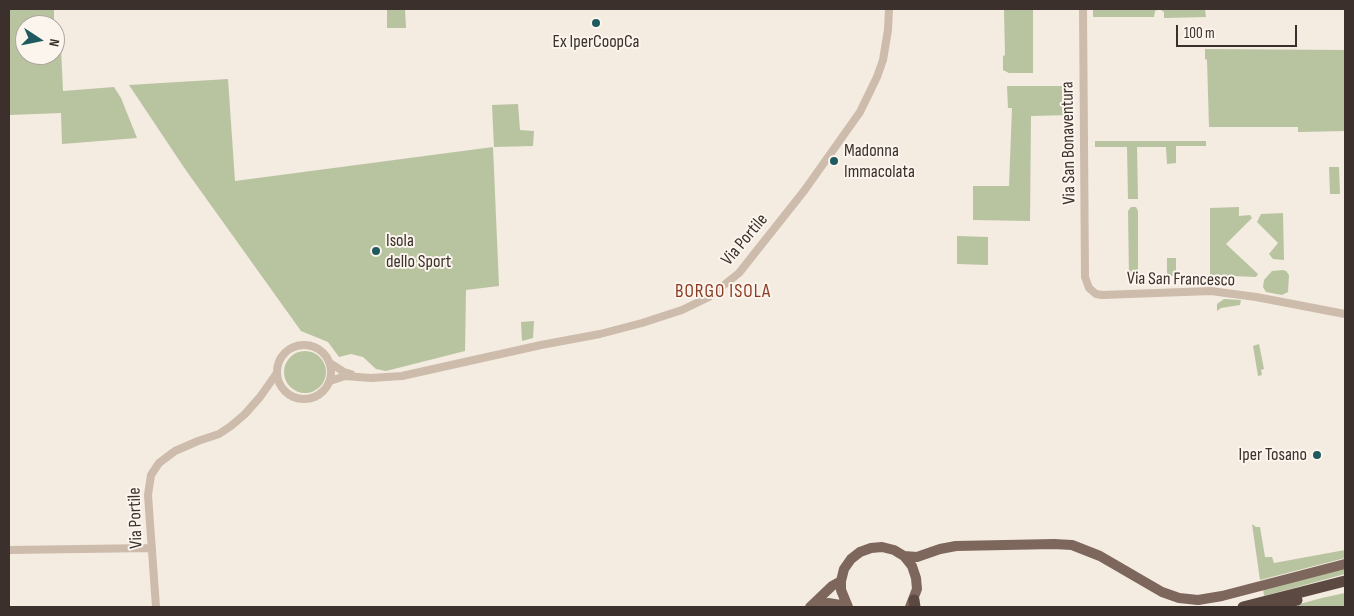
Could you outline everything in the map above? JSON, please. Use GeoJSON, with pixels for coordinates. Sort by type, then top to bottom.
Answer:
{"type":"FeatureCollection","features":[{"type":"Feature","properties":{"kind":"highway"},"geometry":{"type":"LineString","coordinates":[[1265,604],[1345,581]]}},
{"type":"Feature","properties":{"kind":"highway"},"geometry":{"type":"LineString","coordinates":[[1243,607],[1345,588]]}},
{"type":"Feature","properties":{"kind":"main road"},"geometry":{"type":"LineString","coordinates":[[904,556],[917,557],[944,548],[962,546],[1072,545],[1100,556],[1162,592],[1179,598],[1198,600],[1222,596],[1345,564]]}},
{"type":"Feature","properties":{"kind":"main road"},"geometry":{"type":"LineString","coordinates":[[848,607],[843,598],[841,581],[850,559],[860,552],[882,547],[894,550],[904,556],[912,566],[917,589],[913,605]]}},
{"type":"Feature","properties":{"kind":"main road"},"geometry":{"type":"LineString","coordinates":[[916,578],[922,564],[930,553]]}},
{"type":"Feature","properties":{"kind":"main road"},"geometry":{"type":"LineString","coordinates":[[812,607],[832,586],[841,581]]}},
{"type":"Feature","properties":{"kind":"main road"},"geometry":{"type":"LineString","coordinates":[[812,607],[828,603],[848,607]]}},
{"type":"Feature","properties":{"kind":"street","name":"Via Portile"},"geometry":{"type":"LineString","coordinates":[[330,363],[344,372],[358,376],[371,378],[402,376],[600,334],[682,310],[709,297],[739,273],[762,246],[860,112],[883,60],[889,9]]}},
{"type":"Feature","properties":{"kind":"street","name":"Via San Bonaventura"},"geometry":{"type":"LineString","coordinates":[[1083,9],[1086,277]]}},
{"type":"Feature","properties":{"kind":"street","name":"Via San Francesco"},"geometry":{"type":"LineString","coordinates":[[1086,277],[1089,288],[1096,294],[1211,291],[1256,297],[1345,314]]}},
{"type":"Feature","properties":{"kind":"street"},"geometry":{"type":"LineString","coordinates":[[260,397],[268,392],[277,391],[285,392],[297,399],[315,398],[327,388],[332,374],[330,363],[324,353],[319,349],[304,345],[289,350],[282,356],[278,364],[277,373],[278,381],[285,392]]}},
{"type":"Feature","properties":{"kind":"street","name":"Via Portile"},"geometry":{"type":"LineString","coordinates":[[156,607],[148,495],[154,468],[175,451],[191,443],[219,434],[231,426],[260,397],[277,373]]}},
{"type":"Feature","properties":{"kind":"street","name":"Via Portile"},"geometry":{"type":"LineString","coordinates":[[330,381],[345,376],[358,376]]}},
{"type":"Feature","properties":{"kind":"street"},"geometry":{"type":"LineString","coordinates":[[9,550],[152,548]]}},
{"type":"Feature","properties":{"kind":"green space"},"geometry":{"type":"Polygon","coordinates":[[[9,9],[54,9],[54,15],[15,15],[15,65],[62,65],[63,91],[114,87],[121,98],[137,138],[62,144],[61,113],[9,115],[9,9]]]}},
{"type":"Feature","properties":{"kind":"green space"},"geometry":{"type":"Polygon","coordinates":[[[387,9],[405,9],[406,28],[387,28],[387,9]]]}},
{"type":"Feature","properties":{"kind":"green space"},"geometry":{"type":"Polygon","coordinates":[[[1093,9],[1159,9],[1155,11],[1154,17],[1093,17],[1093,9]]]}},
{"type":"Feature","properties":{"kind":"green space"},"geometry":{"type":"Polygon","coordinates":[[[1159,9],[1205,9],[1206,17],[1164,18],[1164,12],[1159,9]]]}},
{"type":"Feature","properties":{"kind":"green space"},"geometry":{"type":"Polygon","coordinates":[[[1004,10],[1033,10],[1033,73],[1009,73],[1003,70],[1003,56],[1005,55],[1004,10]]]}},
{"type":"Feature","properties":{"kind":"green space"},"geometry":{"type":"Polygon","coordinates":[[[1205,49],[1345,50],[1345,131],[1298,132],[1298,127],[1209,127],[1205,49]]]}},
{"type":"Feature","properties":{"kind":"green space","name":"Isola dello Sport"},"geometry":{"type":"Polygon","coordinates":[[[228,79],[235,181],[493,147],[499,286],[466,290],[465,351],[386,371],[376,369],[363,357],[351,354],[339,357],[328,342],[301,331],[185,169],[129,85],[228,79]]]}},
{"type":"Feature","properties":{"kind":"green space"},"geometry":{"type":"Polygon","coordinates":[[[1007,86],[1071,86],[1071,115],[1031,116],[1030,221],[973,220],[973,186],[1009,186],[1012,108],[1008,108],[1007,86]]]}},
{"type":"Feature","properties":{"kind":"green space"},"geometry":{"type":"Polygon","coordinates":[[[518,104],[520,130],[534,131],[533,146],[494,147],[492,105],[518,104]]]}},
{"type":"Feature","properties":{"kind":"green space"},"geometry":{"type":"Polygon","coordinates":[[[1095,141],[1206,141],[1206,146],[1176,146],[1176,163],[1167,164],[1166,147],[1137,147],[1138,199],[1128,199],[1127,147],[1095,147],[1095,141]]]}},
{"type":"Feature","properties":{"kind":"green space"},"geometry":{"type":"Polygon","coordinates":[[[1329,167],[1339,167],[1340,194],[1330,194],[1329,167]]]}},
{"type":"Feature","properties":{"kind":"green space"},"geometry":{"type":"Polygon","coordinates":[[[1131,207],[1136,207],[1138,211],[1138,277],[1129,277],[1128,211],[1131,207]]]}},
{"type":"Feature","properties":{"kind":"green space"},"geometry":{"type":"Polygon","coordinates":[[[1239,207],[1239,216],[1250,215],[1252,218],[1226,244],[1258,274],[1256,277],[1210,275],[1210,208],[1239,207]]]}},
{"type":"Feature","properties":{"kind":"green space"},"geometry":{"type":"Polygon","coordinates":[[[1283,213],[1284,260],[1273,259],[1269,254],[1278,243],[1257,222],[1261,214],[1283,213]]]}},
{"type":"Feature","properties":{"kind":"green space"},"geometry":{"type":"Polygon","coordinates":[[[957,236],[988,237],[988,265],[957,264],[957,236]]]}},
{"type":"Feature","properties":{"kind":"green space"},"geometry":{"type":"Polygon","coordinates":[[[1167,258],[1176,258],[1176,276],[1167,276],[1167,258]]]}},
{"type":"Feature","properties":{"kind":"green space"},"geometry":{"type":"Polygon","coordinates":[[[1283,270],[1289,275],[1288,292],[1282,295],[1266,292],[1263,287],[1264,280],[1272,271],[1283,270]]]}},
{"type":"Feature","properties":{"kind":"green space"},"geometry":{"type":"Polygon","coordinates":[[[1224,299],[1241,300],[1240,305],[1221,308],[1217,311],[1217,304],[1224,299]]]}},
{"type":"Feature","properties":{"kind":"green space"},"geometry":{"type":"Polygon","coordinates":[[[534,321],[533,338],[522,341],[521,322],[534,321]]]}},
{"type":"Feature","properties":{"kind":"green space"},"geometry":{"type":"Polygon","coordinates":[[[1259,344],[1264,369],[1261,370],[1262,375],[1258,376],[1253,346],[1259,344]]]}},
{"type":"Feature","properties":{"kind":"green space"},"geometry":{"type":"Polygon","coordinates":[[[301,351],[309,351],[320,357],[326,372],[320,387],[309,393],[301,393],[290,387],[284,376],[284,368],[290,357],[301,351]]]}},
{"type":"Feature","properties":{"kind":"green space"},"geometry":{"type":"Polygon","coordinates":[[[1252,524],[1260,527],[1265,557],[1272,557],[1274,563],[1345,550],[1345,558],[1260,580],[1252,524]]]}},
{"type":"Feature","properties":{"kind":"green space"},"geometry":{"type":"Polygon","coordinates":[[[1345,567],[1345,574],[1264,596],[1263,588],[1345,567]]]}},
{"type":"Feature","properties":{"kind":"green space"},"geometry":{"type":"Polygon","coordinates":[[[1345,593],[1345,607],[1288,607],[1322,598],[1345,593]]]}},
{"type":"Feature","properties":{"kind":"place","name":"Ex IperCoopCa"},"geometry":{"type":"Point","coordinates":[596,23]}},
{"type":"Feature","properties":{"kind":"place","name":"Madonna Immacolata"},"geometry":{"type":"Point","coordinates":[834,161]}},
{"type":"Feature","properties":{"kind":"place","name":"Isola dello Sport"},"geometry":{"type":"Point","coordinates":[376,251]}},
{"type":"Feature","properties":{"kind":"place","name":"Iper Tosano"},"geometry":{"type":"Point","coordinates":[1317,455]}},
{"type":"Feature","properties":{"kind":"district","name":"BORGO ISOLA"},"geometry":{"type":"Point","coordinates":[723,292]}}]}
